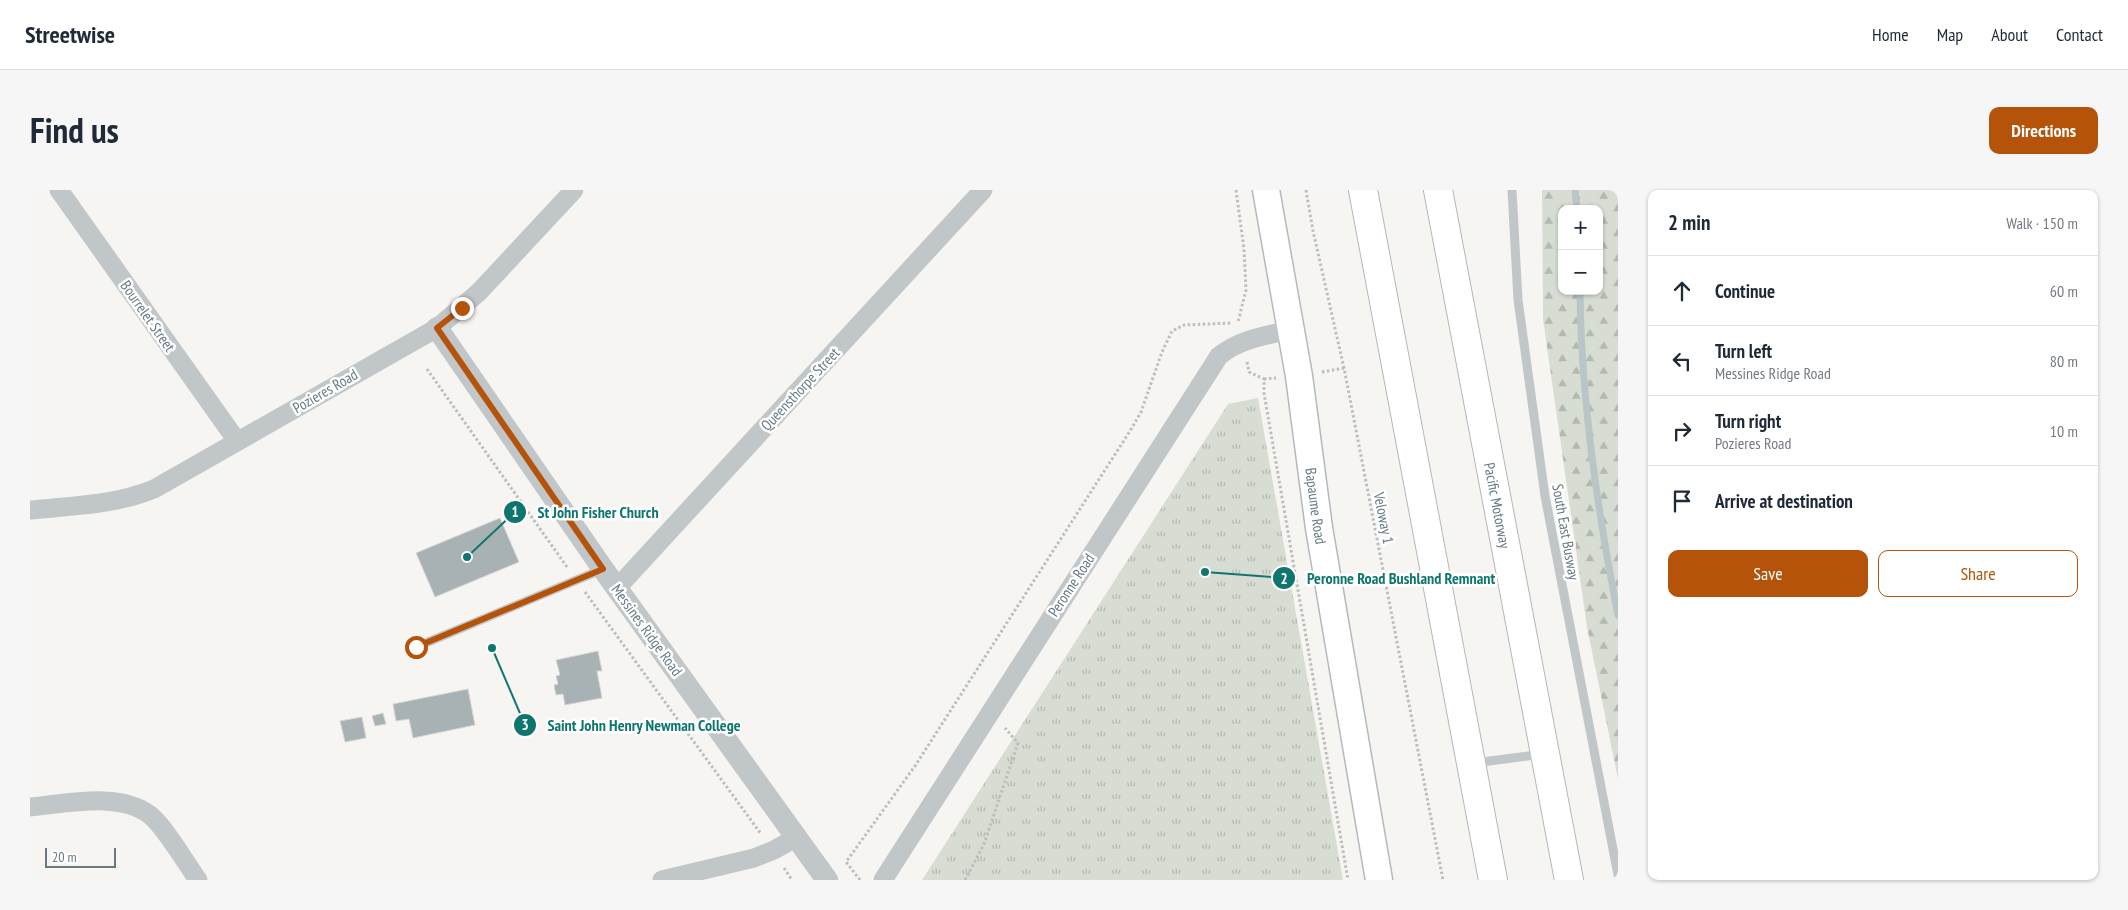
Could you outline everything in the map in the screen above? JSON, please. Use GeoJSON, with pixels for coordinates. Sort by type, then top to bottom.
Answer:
{"type":"FeatureCollection","features":[{"type":"Feature","properties":{"kind":"highway"},"geometry":{"type":"LineString","coordinates":[[1362,190],[1493,880]]}},
{"type":"Feature","properties":{"kind":"highway","name":"Pacific Motorway"},"geometry":{"type":"LineString","coordinates":[[1438,190],[1570,880]]}},
{"type":"Feature","properties":{"kind":"main road","name":"Bapaume Road"},"geometry":{"type":"LineString","coordinates":[[1266,190],[1299,376],[1320,528],[1379,880]]}},
{"type":"Feature","properties":{"kind":"street","name":"Bourrelet Street"},"geometry":{"type":"LineString","coordinates":[[58,190],[237,441]]}},
{"type":"Feature","properties":{"kind":"street","name":"Pozieres Road"},"geometry":{"type":"LineString","coordinates":[[30,510],[102,503],[136,496],[167,482],[437,328],[485,286],[574,190]]}},
{"type":"Feature","properties":{"kind":"street","name":"Queensthorpe Street"},"geometry":{"type":"LineString","coordinates":[[617,588],[983,190]]}},
{"type":"Feature","properties":{"kind":"street","name":"Messines Ridge Road"},"geometry":{"type":"LineString","coordinates":[[437,328],[603,569],[827,880]]}},
{"type":"Feature","properties":{"kind":"street","name":"Peronne Road"},"geometry":{"type":"LineString","coordinates":[[883,880],[1219,356],[1230,347],[1243,341],[1290,330]]}},
{"type":"Feature","properties":{"kind":"street"},"geometry":{"type":"LineString","coordinates":[[30,807],[99,801],[119,801],[135,806],[150,815],[160,826],[198,880]]}},
{"type":"Feature","properties":{"kind":"street"},"geometry":{"type":"LineString","coordinates":[[662,880],[754,858],[774,850],[797,837]]}},
{"type":"Feature","properties":{"kind":"lane","name":"South East Busway"},"geometry":{"type":"LineString","coordinates":[[1512,190],[1518,300],[1545,496],[1618,875]]}},
{"type":"Feature","properties":{"kind":"lane"},"geometry":{"type":"LineString","coordinates":[[416,647],[603,569]]}},
{"type":"Feature","properties":{"kind":"lane"},"geometry":{"type":"LineString","coordinates":[[1471,764],[1546,754]]}},
{"type":"Feature","properties":{"kind":"path"},"geometry":{"type":"LineString","coordinates":[[860,880],[846,862],[915,766],[1130,430],[1141,412],[1162,352],[1172,331],[1184,325],[1226,322],[1238,324],[1246,290],[1244,249],[1236,190]]}},
{"type":"Feature","properties":{"kind":"path","name":"Veloway 1"},"geometry":{"type":"LineString","coordinates":[[1306,190],[1313,231],[1344,368],[1443,880]]}},
{"type":"Feature","properties":{"kind":"path"},"geometry":{"type":"LineString","coordinates":[[427,370],[774,850],[792,880]]}},
{"type":"Feature","properties":{"kind":"path"},"geometry":{"type":"LineString","coordinates":[[1249,372],[1264,379],[1264,393],[1348,880]]}},
{"type":"Feature","properties":{"kind":"path"},"geometry":{"type":"LineString","coordinates":[[965,880],[984,844],[1018,743],[990,712]]}},
{"type":"Feature","properties":{"kind":"green space"},"geometry":{"type":"Polygon","coordinates":[[[1542,190],[1618,190],[1618,779],[1587,627],[1543,319],[1542,190]]]}},
{"type":"Feature","properties":{"kind":"green space"},"geometry":{"type":"Polygon","coordinates":[[[1258,398],[1343,880],[922,880],[1228,404],[1258,398]]]}},
{"type":"Feature","properties":{"kind":"building"},"geometry":{"type":"Polygon","coordinates":[[[500,518],[519,562],[435,597],[416,553],[500,518]]]}},
{"type":"Feature","properties":{"kind":"building"},"geometry":{"type":"Polygon","coordinates":[[[598,651],[602,671],[597,671],[602,698],[565,705],[563,694],[556,695],[554,685],[558,684],[556,676],[560,675],[556,660],[598,651]]]}},
{"type":"Feature","properties":{"kind":"building"},"geometry":{"type":"Polygon","coordinates":[[[468,689],[475,725],[413,738],[409,719],[396,721],[393,704],[468,689]]]}},
{"type":"Feature","properties":{"kind":"building"},"geometry":{"type":"Polygon","coordinates":[[[383,713],[386,724],[375,726],[372,716],[383,713]]]}},
{"type":"Feature","properties":{"kind":"building"},"geometry":{"type":"Polygon","coordinates":[[[362,717],[366,738],[345,742],[340,721],[362,717]]]}},
{"type":"Feature","properties":{"kind":"waterway"},"geometry":{"type":"LineString","coordinates":[[1575,190],[1577,205]]}},
{"type":"Feature","properties":{"kind":"waterway"},"geometry":{"type":"LineString","coordinates":[[1580,295],[1583,372],[1591,454],[1603,535],[1618,615]]}},
{"type":"Feature","properties":{"kind":"place","name":"St John Fisher Church"},"geometry":{"type":"Point","coordinates":[467,557]}},
{"type":"Feature","properties":{"kind":"place","name":"Peronne Road Bushland Remnant"},"geometry":{"type":"Point","coordinates":[1205,572]}},
{"type":"Feature","properties":{"kind":"place","name":"Saint John Henry Newman College"},"geometry":{"type":"Point","coordinates":[492,648]}},
{"type":"Feature","properties":{"kind":"route"},"geometry":{"type":"LineString","coordinates":[[416,647],[603,569],[437,328],[462,308]]}}]}
